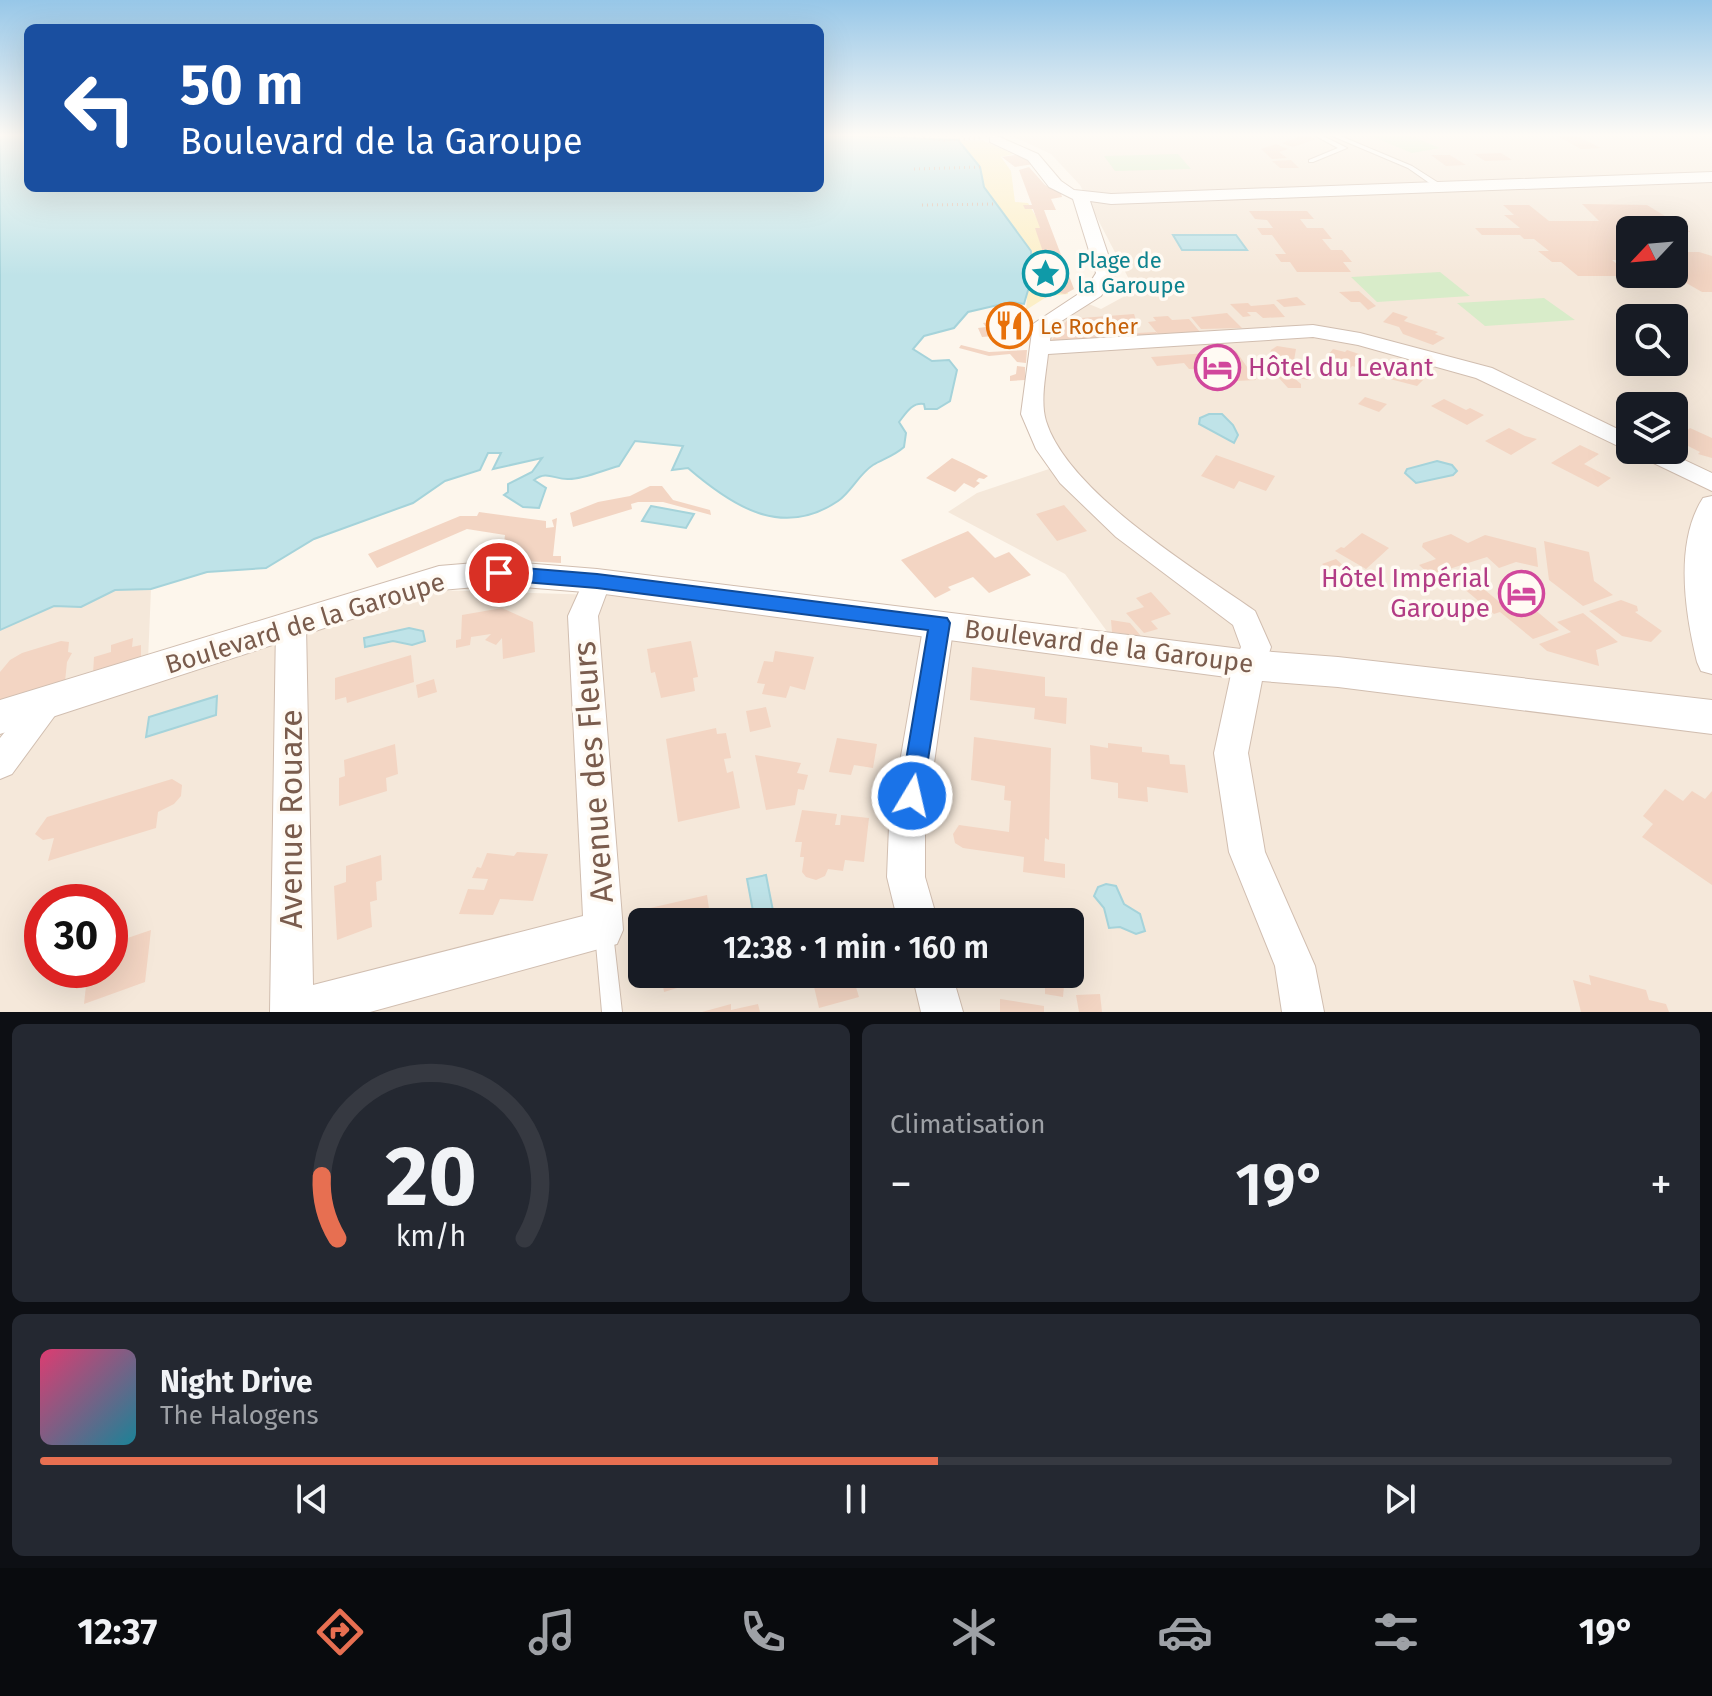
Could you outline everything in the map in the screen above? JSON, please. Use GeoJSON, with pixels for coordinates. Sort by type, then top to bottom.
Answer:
{"type":"FeatureCollection","features":[{"type":"Feature","properties":{"kind":"street"},"geometry":{"type":"LineString","coordinates":[[1054,182],[1088,197],[1111,199],[1486,182]]}},
{"type":"Feature","properties":{"kind":"street"},"geometry":{"type":"LineString","coordinates":[[1088,197],[1106,275],[1099,280],[1094,292],[1045,321],[1038,348],[1033,419],[1060,467],[1116,525],[1245,619],[1256,647],[1249,665],[1231,753],[1247,852],[1295,966],[1303,1012]]}},
{"type":"Feature","properties":{"kind":"street"},"geometry":{"type":"LineString","coordinates":[[1038,348],[1313,331],[1360,339],[1484,373],[1616,437]]}},
{"type":"Feature","properties":{"kind":"street"},"geometry":{"type":"LineString","coordinates":[[1672,464],[1712,483]]}},
{"type":"Feature","properties":{"kind":"street"},"geometry":{"type":"LineString","coordinates":[[1711,657],[1699,544],[1705,514],[1712,504]]}},
{"type":"Feature","properties":{"kind":"street","name":"Boulevard de la Garoupe"},"geometry":{"type":"LineString","coordinates":[[0,717],[439,578],[499,573],[597,581],[1249,665],[1338,672],[1712,717]]}},
{"type":"Feature","properties":{"kind":"street","name":"Avenue des Fleurs"},"geometry":{"type":"LineString","coordinates":[[292,1012],[603,930],[583,616],[597,581]]}},
{"type":"Feature","properties":{"kind":"street"},"geometry":{"type":"LineString","coordinates":[[914,908],[906,877],[907,826],[939,623]]}},
{"type":"Feature","properties":{"kind":"street","name":"Avenue Rouaze"},"geometry":{"type":"LineString","coordinates":[[291,626],[292,1012]]}},
{"type":"Feature","properties":{"kind":"street"},"geometry":{"type":"LineString","coordinates":[[0,764],[48,701]]}},
{"type":"Feature","properties":{"kind":"street"},"geometry":{"type":"LineString","coordinates":[[936,988],[942,1012]]}},
{"type":"Feature","properties":{"kind":"lane"},"geometry":{"type":"LineString","coordinates":[[603,930],[612,1012]]}},
{"type":"Feature","properties":{"kind":"path"},"geometry":{"type":"LineString","coordinates":[[922,205],[997,204]]}},
{"type":"Feature","properties":{"kind":"shaded area"},"geometry":{"type":"Polygon","coordinates":[[[1077,182],[1712,182],[1712,1012],[0,1012],[0,630],[54,606],[81,607],[115,590],[151,589],[147,684],[431,590],[632,596],[1125,656],[1065,574],[948,512],[977,493],[1064,464],[1041,418],[1042,336],[1058,316],[1084,302],[1101,309],[1125,296],[1132,285],[1077,182]]]}},
{"type":"Feature","properties":{"kind":"green space"},"geometry":{"type":"Polygon","coordinates":[[[1440,272],[1470,296],[1377,302],[1351,277],[1440,272]]]}},
{"type":"Feature","properties":{"kind":"green space"},"geometry":{"type":"Polygon","coordinates":[[[1544,298],[1575,320],[1485,326],[1457,303],[1544,298]]]}},
{"type":"Feature","properties":{"kind":"sand","name":"Plage de la Garoupe"},"geometry":{"type":"Polygon","coordinates":[[[983,182],[1012,182],[1015,202],[1028,203],[1035,214],[1056,258],[1068,294],[1048,296],[1026,310],[1031,251],[983,182]]]}},
{"type":"Feature","properties":{"kind":"water"},"geometry":{"type":"Polygon","coordinates":[[[0,182],[24,182],[24,192],[824,192],[824,182],[983,182],[1031,251],[1031,280],[1024,304],[1011,302],[968,312],[954,328],[924,336],[913,349],[932,361],[949,360],[957,370],[950,401],[937,409],[925,409],[924,404],[920,404],[910,409],[899,422],[906,433],[904,447],[873,465],[843,497],[817,512],[797,517],[758,513],[722,495],[688,468],[672,470],[683,446],[635,441],[619,466],[575,479],[539,477],[534,480],[546,488],[539,508],[523,507],[504,495],[508,492],[508,484],[532,472],[542,458],[493,469],[501,453],[488,453],[480,470],[445,481],[413,503],[314,539],[266,568],[207,572],[151,589],[115,590],[81,607],[54,606],[0,630],[0,182]]]}},
{"type":"Feature","properties":{"kind":"water"},"geometry":{"type":"Polygon","coordinates":[[[1173,235],[1236,235],[1247,250],[1182,250],[1173,235]]]}},
{"type":"Feature","properties":{"kind":"water"},"geometry":{"type":"Polygon","coordinates":[[[1222,414],[1233,425],[1238,435],[1234,443],[1199,424],[1200,418],[1222,414]]]}},
{"type":"Feature","properties":{"kind":"water"},"geometry":{"type":"Polygon","coordinates":[[[1437,461],[1452,465],[1457,471],[1453,475],[1416,483],[1405,473],[1407,469],[1437,461]]]}},
{"type":"Feature","properties":{"kind":"water"},"geometry":{"type":"Polygon","coordinates":[[[651,506],[694,514],[686,528],[642,521],[651,506]]]}},
{"type":"Feature","properties":{"kind":"water"},"geometry":{"type":"Polygon","coordinates":[[[409,628],[423,631],[425,641],[412,645],[393,641],[365,647],[364,638],[409,628]]]}},
{"type":"Feature","properties":{"kind":"water"},"geometry":{"type":"Polygon","coordinates":[[[217,696],[216,715],[146,737],[149,717],[217,696]]]}},
{"type":"Feature","properties":{"kind":"water"},"geometry":{"type":"Polygon","coordinates":[[[766,875],[772,908],[752,908],[747,879],[766,875]]]}},
{"type":"Feature","properties":{"kind":"water"},"geometry":{"type":"Polygon","coordinates":[[[1106,884],[1116,886],[1124,904],[1140,914],[1145,931],[1136,934],[1120,927],[1109,928],[1104,908],[1094,896],[1098,887],[1106,884]]]}},
{"type":"Feature","properties":{"kind":"building"},"geometry":{"type":"Polygon","coordinates":[[[1024,182],[1043,182],[1061,193],[1062,197],[1051,199],[1056,210],[1044,210],[1074,289],[1065,294],[1059,293],[1055,284],[1062,284],[1060,279],[1053,279],[1051,273],[1057,273],[1050,252],[1043,252],[1035,228],[1040,228],[1033,209],[1025,209],[1023,205],[1032,205],[1024,182]]]}},
{"type":"Feature","properties":{"kind":"building"},"geometry":{"type":"Polygon","coordinates":[[[1582,204],[1647,205],[1665,216],[1616,216],[1616,260],[1612,260],[1616,263],[1616,276],[1578,276],[1561,262],[1552,262],[1538,251],[1549,251],[1534,239],[1524,239],[1520,235],[1482,235],[1475,228],[1520,228],[1504,215],[1514,215],[1503,205],[1529,205],[1549,221],[1599,221],[1582,204]]]}},
{"type":"Feature","properties":{"kind":"building"},"geometry":{"type":"Polygon","coordinates":[[[1249,211],[1307,211],[1314,219],[1300,219],[1307,228],[1323,228],[1332,239],[1322,239],[1331,250],[1342,250],[1352,262],[1343,262],[1351,272],[1297,272],[1290,262],[1281,262],[1275,254],[1286,254],[1272,235],[1262,235],[1257,228],[1273,228],[1267,220],[1255,219],[1249,211]]]}},
{"type":"Feature","properties":{"kind":"building"},"geometry":{"type":"Polygon","coordinates":[[[1688,252],[1712,256],[1712,292],[1702,292],[1688,284],[1688,252]]]}},
{"type":"Feature","properties":{"kind":"building"},"geometry":{"type":"Polygon","coordinates":[[[1359,291],[1376,306],[1368,310],[1360,302],[1351,302],[1339,292],[1359,291]]]}},
{"type":"Feature","properties":{"kind":"building"},"geometry":{"type":"Polygon","coordinates":[[[1297,297],[1306,305],[1284,307],[1276,300],[1297,297]]]}},
{"type":"Feature","properties":{"kind":"building"},"geometry":{"type":"Polygon","coordinates":[[[1248,303],[1251,306],[1274,304],[1285,317],[1263,318],[1256,312],[1247,312],[1251,316],[1243,317],[1230,304],[1248,303]]]}},
{"type":"Feature","properties":{"kind":"building"},"geometry":{"type":"Polygon","coordinates":[[[1393,312],[1408,317],[1404,321],[1438,332],[1435,334],[1445,338],[1433,345],[1403,334],[1399,327],[1383,322],[1393,312]]]}},
{"type":"Feature","properties":{"kind":"building"},"geometry":{"type":"Polygon","coordinates":[[[1227,313],[1242,328],[1201,329],[1191,317],[1227,313]]]}},
{"type":"Feature","properties":{"kind":"building"},"geometry":{"type":"Polygon","coordinates":[[[1134,314],[1136,320],[1128,320],[1137,333],[1156,332],[1161,338],[1051,341],[1068,319],[1134,314]]]}},
{"type":"Feature","properties":{"kind":"building"},"geometry":{"type":"Polygon","coordinates":[[[1168,316],[1172,320],[1189,319],[1200,332],[1158,334],[1148,322],[1156,321],[1153,317],[1168,316]]]}},
{"type":"Feature","properties":{"kind":"building"},"geometry":{"type":"Polygon","coordinates":[[[1017,317],[1020,321],[1031,318],[1029,326],[982,337],[978,328],[986,327],[983,323],[1017,317]]]}},
{"type":"Feature","properties":{"kind":"building"},"geometry":{"type":"Polygon","coordinates":[[[961,345],[989,352],[1027,350],[1026,363],[1017,362],[1010,354],[989,356],[959,348],[961,345]]]}},
{"type":"Feature","properties":{"kind":"building"},"geometry":{"type":"Polygon","coordinates":[[[1277,346],[1296,349],[1293,366],[1312,367],[1309,380],[1293,377],[1301,388],[1288,388],[1278,377],[1292,376],[1293,369],[1272,365],[1275,355],[1270,354],[1271,350],[1277,346]]]}},
{"type":"Feature","properties":{"kind":"building"},"geometry":{"type":"Polygon","coordinates":[[[1333,349],[1365,356],[1354,363],[1358,364],[1346,374],[1332,369],[1337,363],[1325,359],[1333,349]]]}},
{"type":"Feature","properties":{"kind":"building","name":"Hôtel du Levant"},"geometry":{"type":"Polygon","coordinates":[[[1236,351],[1256,380],[1236,381],[1225,370],[1189,369],[1184,363],[1157,366],[1151,357],[1236,351]]]}},
{"type":"Feature","properties":{"kind":"building"},"geometry":{"type":"Polygon","coordinates":[[[1399,362],[1430,373],[1417,386],[1390,379],[1397,371],[1400,372],[1395,368],[1399,362]]]}},
{"type":"Feature","properties":{"kind":"building"},"geometry":{"type":"Polygon","coordinates":[[[1017,366],[1025,367],[1025,380],[1010,381],[1010,376],[1016,374],[1017,366]]]}},
{"type":"Feature","properties":{"kind":"building"},"geometry":{"type":"Polygon","coordinates":[[[1365,397],[1387,404],[1379,412],[1358,404],[1365,397]]]}},
{"type":"Feature","properties":{"kind":"building"},"geometry":{"type":"Polygon","coordinates":[[[1444,399],[1484,415],[1467,425],[1431,406],[1444,399]]]}},
{"type":"Feature","properties":{"kind":"building"},"geometry":{"type":"Polygon","coordinates":[[[1509,428],[1537,439],[1511,455],[1485,441],[1509,428]]]}},
{"type":"Feature","properties":{"kind":"building"},"geometry":{"type":"Polygon","coordinates":[[[1690,428],[1712,438],[1712,458],[1698,454],[1700,452],[1688,446],[1690,428]]]}},
{"type":"Feature","properties":{"kind":"building"},"geometry":{"type":"Polygon","coordinates":[[[1580,445],[1599,454],[1584,464],[1611,478],[1598,487],[1551,463],[1580,445]]]}},
{"type":"Feature","properties":{"kind":"building"},"geometry":{"type":"Polygon","coordinates":[[[1216,455],[1275,476],[1266,491],[1239,481],[1234,489],[1201,476],[1216,455]]]}},
{"type":"Feature","properties":{"kind":"building"},"geometry":{"type":"Polygon","coordinates":[[[952,458],[988,476],[979,478],[976,481],[980,483],[974,488],[964,483],[955,492],[926,478],[952,458]]]}},
{"type":"Feature","properties":{"kind":"building"},"geometry":{"type":"Polygon","coordinates":[[[650,486],[662,486],[673,500],[710,510],[711,515],[663,502],[638,502],[631,504],[632,509],[573,527],[570,513],[598,502],[630,496],[650,486]]]}},
{"type":"Feature","properties":{"kind":"building"},"geometry":{"type":"Polygon","coordinates":[[[1064,505],[1087,531],[1057,541],[1036,514],[1064,505]]]}},
{"type":"Feature","properties":{"kind":"building"},"geometry":{"type":"Polygon","coordinates":[[[479,512],[546,521],[546,528],[554,527],[552,520],[557,518],[553,556],[561,556],[561,563],[502,560],[505,535],[467,529],[377,568],[368,554],[460,516],[477,516],[479,512]]]}},
{"type":"Feature","properties":{"kind":"building"},"geometry":{"type":"Polygon","coordinates":[[[968,531],[995,558],[1009,552],[1031,575],[989,593],[973,577],[948,587],[951,590],[935,598],[901,560],[968,531]]]}},
{"type":"Feature","properties":{"kind":"building"},"geometry":{"type":"Polygon","coordinates":[[[1362,533],[1389,548],[1366,569],[1335,551],[1344,548],[1362,533]]]}},
{"type":"Feature","properties":{"kind":"building"},"geometry":{"type":"Polygon","coordinates":[[[1451,534],[1468,543],[1485,535],[1536,548],[1538,567],[1516,562],[1499,568],[1487,557],[1449,569],[1455,574],[1470,570],[1477,576],[1474,581],[1508,609],[1515,607],[1513,604],[1527,603],[1559,630],[1533,639],[1500,612],[1494,614],[1456,582],[1442,587],[1427,580],[1429,574],[1419,565],[1436,559],[1422,547],[1423,543],[1451,534]]]}},
{"type":"Feature","properties":{"kind":"building"},"geometry":{"type":"Polygon","coordinates":[[[1544,541],[1589,552],[1594,581],[1613,595],[1583,606],[1549,580],[1544,541]]]}},
{"type":"Feature","properties":{"kind":"building"},"geometry":{"type":"Polygon","coordinates":[[[1336,559],[1362,583],[1348,587],[1322,564],[1336,559]]]}},
{"type":"Feature","properties":{"kind":"building"},"geometry":{"type":"Polygon","coordinates":[[[1151,592],[1171,614],[1151,621],[1158,629],[1144,633],[1126,613],[1144,607],[1136,598],[1151,592]]]}},
{"type":"Feature","properties":{"kind":"building"},"geometry":{"type":"Polygon","coordinates":[[[1621,600],[1637,606],[1638,611],[1635,612],[1662,631],[1651,642],[1622,636],[1589,611],[1621,600]]]}},
{"type":"Feature","properties":{"kind":"building"},"geometry":{"type":"Polygon","coordinates":[[[502,608],[533,622],[535,652],[503,659],[502,638],[496,645],[485,640],[491,634],[471,637],[470,645],[456,648],[456,640],[461,639],[462,615],[502,608]]]}},
{"type":"Feature","properties":{"kind":"building"},"geometry":{"type":"Polygon","coordinates":[[[1583,613],[1618,642],[1596,650],[1599,666],[1547,651],[1539,644],[1571,632],[1557,622],[1583,613]]]}},
{"type":"Feature","properties":{"kind":"building"},"geometry":{"type":"Polygon","coordinates":[[[1111,620],[1130,623],[1141,636],[1112,632],[1111,620]]]}},
{"type":"Feature","properties":{"kind":"building"},"geometry":{"type":"Polygon","coordinates":[[[133,638],[132,647],[141,645],[141,658],[93,674],[94,657],[111,652],[111,645],[133,638]]]}},
{"type":"Feature","properties":{"kind":"building"},"geometry":{"type":"Polygon","coordinates":[[[61,641],[69,642],[68,652],[72,653],[67,662],[65,682],[0,703],[0,672],[10,660],[61,641]]]}},
{"type":"Feature","properties":{"kind":"building"},"geometry":{"type":"Polygon","coordinates":[[[691,641],[698,677],[693,678],[695,691],[661,698],[655,672],[651,673],[647,649],[691,641]]]}},
{"type":"Feature","properties":{"kind":"building"},"geometry":{"type":"Polygon","coordinates":[[[775,651],[814,657],[805,690],[790,686],[786,698],[762,694],[765,684],[757,683],[764,661],[773,662],[775,651]]]}},
{"type":"Feature","properties":{"kind":"building"},"geometry":{"type":"Polygon","coordinates":[[[411,655],[414,682],[347,703],[346,697],[335,700],[335,678],[411,655]]]}},
{"type":"Feature","properties":{"kind":"building"},"geometry":{"type":"Polygon","coordinates":[[[972,667],[1045,677],[1045,696],[1067,698],[1066,724],[1034,719],[1035,708],[970,700],[972,667]]]}},
{"type":"Feature","properties":{"kind":"building"},"geometry":{"type":"Polygon","coordinates":[[[434,679],[437,692],[418,698],[416,685],[434,679]]]}},
{"type":"Feature","properties":{"kind":"building"},"geometry":{"type":"Polygon","coordinates":[[[766,707],[771,727],[750,732],[746,711],[766,707]]]}},
{"type":"Feature","properties":{"kind":"building"},"geometry":{"type":"Polygon","coordinates":[[[716,728],[717,734],[726,733],[731,758],[724,759],[727,773],[733,771],[740,808],[678,822],[666,739],[716,728]]]}},
{"type":"Feature","properties":{"kind":"building"},"geometry":{"type":"Polygon","coordinates":[[[974,737],[1051,748],[1049,840],[1045,838],[1044,861],[1065,864],[1065,878],[1023,872],[1024,857],[963,848],[955,843],[953,834],[959,825],[1009,832],[1011,801],[1004,800],[1005,786],[971,780],[974,737]]]}},
{"type":"Feature","properties":{"kind":"building"},"geometry":{"type":"Polygon","coordinates":[[[837,738],[877,744],[873,768],[854,765],[851,775],[829,772],[837,738]]]}},
{"type":"Feature","properties":{"kind":"building"},"geometry":{"type":"Polygon","coordinates":[[[1108,743],[1142,747],[1142,752],[1169,755],[1170,764],[1185,765],[1188,793],[1147,787],[1148,802],[1118,798],[1118,783],[1091,779],[1090,745],[1108,748],[1108,743]]]}},
{"type":"Feature","properties":{"kind":"building"},"geometry":{"type":"Polygon","coordinates":[[[395,744],[398,774],[386,778],[387,791],[339,806],[339,778],[345,776],[344,760],[395,744]]]}},
{"type":"Feature","properties":{"kind":"building"},"geometry":{"type":"Polygon","coordinates":[[[755,755],[801,763],[797,773],[808,775],[804,790],[798,789],[795,805],[766,810],[755,755]]]}},
{"type":"Feature","properties":{"kind":"building"},"geometry":{"type":"Polygon","coordinates":[[[172,779],[182,785],[181,796],[174,804],[158,812],[156,828],[48,861],[54,838],[43,840],[35,834],[47,817],[172,779]]]}},
{"type":"Feature","properties":{"kind":"building"},"geometry":{"type":"Polygon","coordinates":[[[1665,789],[1683,801],[1692,791],[1705,799],[1712,791],[1712,885],[1642,837],[1653,824],[1643,816],[1665,789]]]}},
{"type":"Feature","properties":{"kind":"building"},"geometry":{"type":"Polygon","coordinates":[[[802,810],[837,814],[835,825],[840,825],[841,815],[869,818],[864,862],[845,860],[843,871],[828,869],[825,876],[816,880],[806,877],[802,872],[804,857],[800,857],[802,842],[795,842],[802,810]]]}},
{"type":"Feature","properties":{"kind":"building"},"geometry":{"type":"Polygon","coordinates":[[[517,852],[548,854],[533,901],[500,899],[493,915],[459,914],[468,889],[484,890],[488,879],[472,878],[477,867],[481,868],[487,853],[514,856],[517,852]]]}},
{"type":"Feature","properties":{"kind":"building"},"geometry":{"type":"Polygon","coordinates":[[[381,855],[382,880],[376,882],[377,900],[370,902],[372,927],[337,940],[334,886],[346,882],[346,866],[381,855]]]}},
{"type":"Feature","properties":{"kind":"building"},"geometry":{"type":"Polygon","coordinates":[[[707,895],[709,908],[650,908],[707,895]]]}},
{"type":"Feature","properties":{"kind":"building"},"geometry":{"type":"Polygon","coordinates":[[[151,930],[145,982],[84,1004],[86,988],[128,988],[128,938],[151,930]]]}},
{"type":"Feature","properties":{"kind":"building"},"geometry":{"type":"Polygon","coordinates":[[[1589,975],[1646,990],[1649,1000],[1666,1004],[1669,1012],[1581,1012],[1573,980],[1591,985],[1589,975]]]}},
{"type":"Feature","properties":{"kind":"building"},"geometry":{"type":"Polygon","coordinates":[[[814,988],[856,988],[859,997],[819,1008],[814,988]]]}},
{"type":"Feature","properties":{"kind":"building"},"geometry":{"type":"Polygon","coordinates":[[[1045,988],[1064,988],[1063,997],[1045,994],[1045,988]]]}},
{"type":"Feature","properties":{"kind":"building"},"geometry":{"type":"Polygon","coordinates":[[[1100,994],[1102,1012],[1079,1012],[1076,995],[1100,994]]]}},
{"type":"Feature","properties":{"kind":"building"},"geometry":{"type":"Polygon","coordinates":[[[1000,999],[1044,1006],[1044,1012],[1000,1012],[1000,999]]]}},
{"type":"Feature","properties":{"kind":"building"},"geometry":{"type":"Polygon","coordinates":[[[731,1004],[731,1010],[758,1004],[760,1012],[702,1012],[731,1004]]]}},
{"type":"Feature","properties":{"kind":"place","name":"Plage de la Garoupe"},"geometry":{"type":"Point","coordinates":[1046,273]}},
{"type":"Feature","properties":{"kind":"place","name":"Le Rocher"},"geometry":{"type":"Point","coordinates":[1009,326]}},
{"type":"Feature","properties":{"kind":"place","name":"Hôtel du Levant"},"geometry":{"type":"Point","coordinates":[1217,367]}},
{"type":"Feature","properties":{"kind":"place","name":"Hôtel Impérial Garoupe"},"geometry":{"type":"Point","coordinates":[1521,593]}},
{"type":"Feature","properties":{"kind":"route"},"geometry":{"type":"LineString","coordinates":[[499,573],[597,581],[939,623],[912,796]]}}]}
